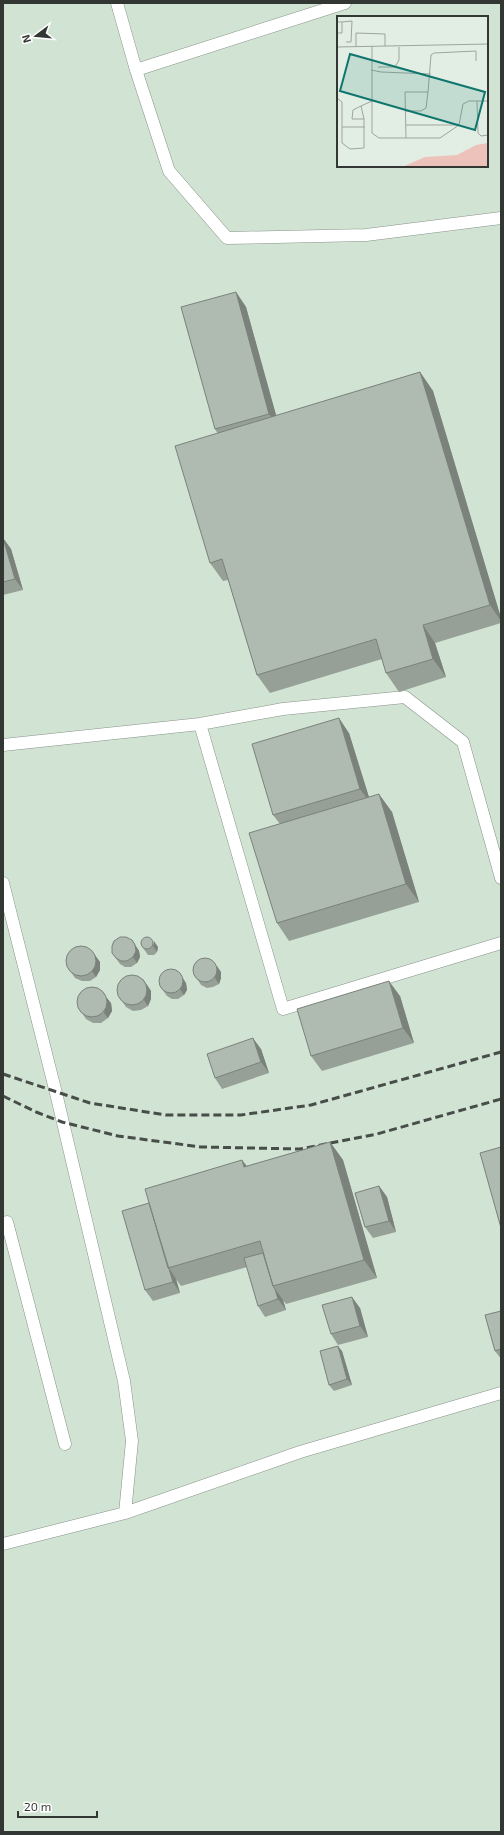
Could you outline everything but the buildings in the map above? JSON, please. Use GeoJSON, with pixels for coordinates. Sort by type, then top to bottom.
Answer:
{"type":"FeatureCollection","features":[{"type":"Feature","properties":{"kind":"lane"},"geometry":{"type":"LineString","coordinates":[[116,3],[169,171],[227,238],[366,234],[501,218],[501,226]]}},
{"type":"Feature","properties":{"kind":"lane"},"geometry":{"type":"LineString","coordinates":[[136,70],[345,3]]}},
{"type":"Feature","properties":{"kind":"lane"},"geometry":{"type":"LineString","coordinates":[[3,745],[200,724],[283,709],[405,697],[463,742],[501,878]]}},
{"type":"Feature","properties":{"kind":"lane"},"geometry":{"type":"LineString","coordinates":[[200,724],[283,1009],[501,943]]}},
{"type":"Feature","properties":{"kind":"lane"},"geometry":{"type":"LineString","coordinates":[[3,883],[54,1086],[124,1381],[132,1441],[125,1513]]}},
{"type":"Feature","properties":{"kind":"lane"},"geometry":{"type":"LineString","coordinates":[[3,1223],[7,1222],[65,1444]]}},
{"type":"Feature","properties":{"kind":"lane"},"geometry":{"type":"LineString","coordinates":[[3,1544],[125,1513],[300,1452],[501,1393]]}},
{"type":"Feature","properties":{"kind":"shaded area"},"geometry":{"type":"Polygon","coordinates":[[[3,3],[501,3],[501,1832],[3,1832],[3,3]]]}},
{"type":"Feature","properties":{"kind":"railway"},"geometry":{"type":"LineString","coordinates":[[3,1074],[90,1103],[166,1115],[241,1115],[311,1105],[501,1052]]}},
{"type":"Feature","properties":{"kind":"railway"},"geometry":{"type":"LineString","coordinates":[[3,1096],[36,1112],[62,1122],[118,1136],[201,1147],[300,1149],[377,1134],[501,1099]]}}]}
